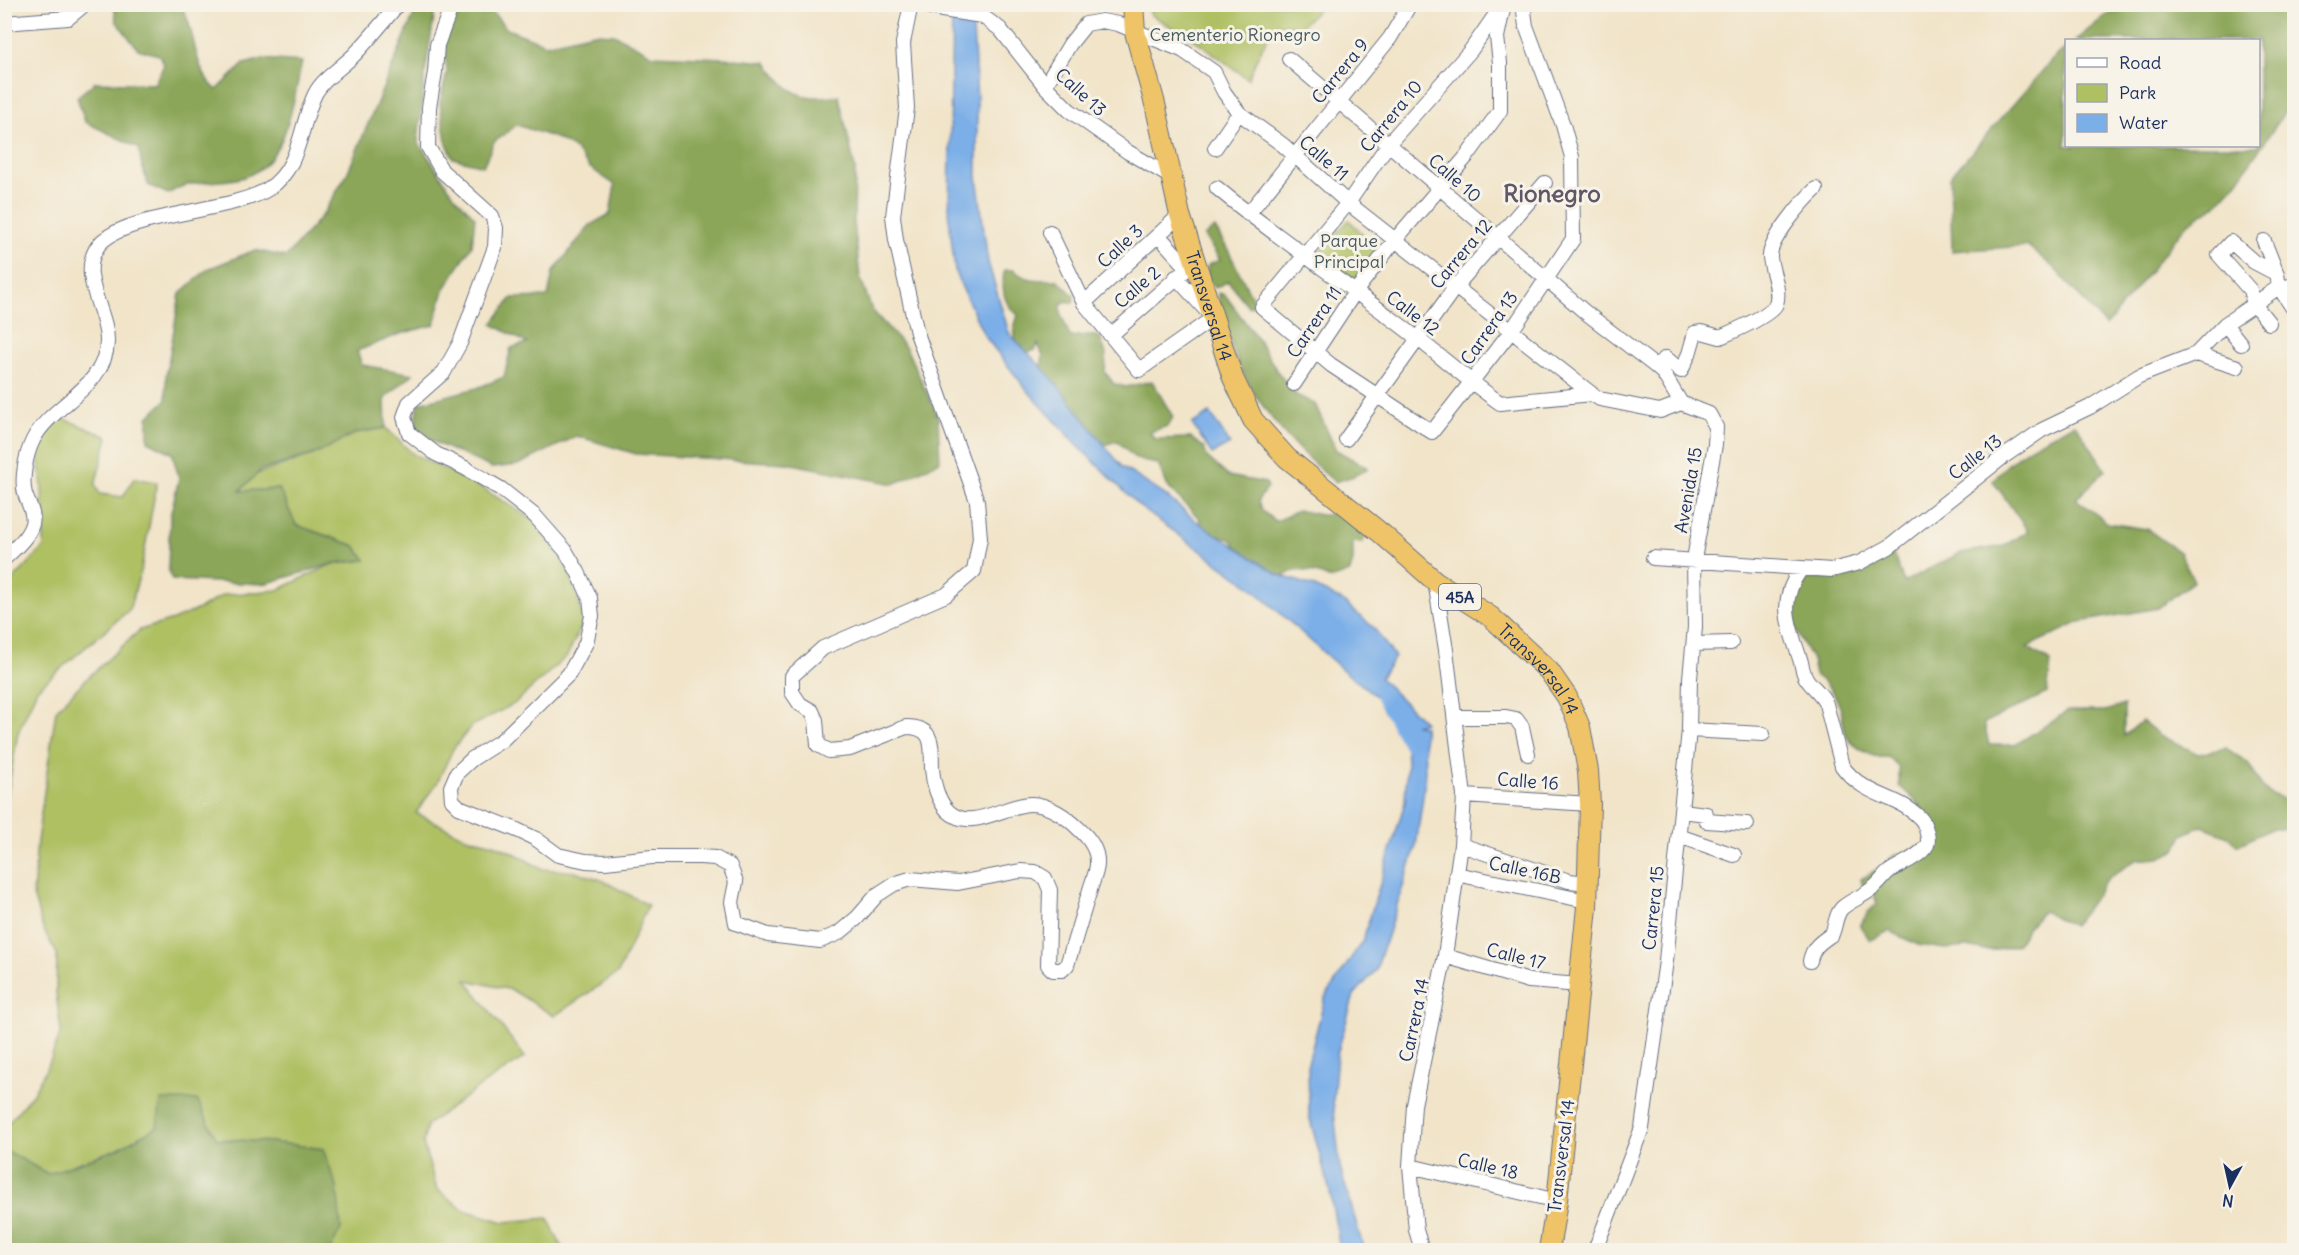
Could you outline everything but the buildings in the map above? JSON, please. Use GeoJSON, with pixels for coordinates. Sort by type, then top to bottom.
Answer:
{"type":"FeatureCollection","features":[{"type":"Feature","properties":{"kind":"highway","name":"Transversal 14"},"geometry":{"type":"LineString","coordinates":[[1132,4],[1135,32],[1155,104],[1180,215],[1233,378],[1253,420],[1287,458],[1435,580],[1491,617],[1549,671],[1567,697],[1580,727],[1588,771],[1590,804],[1587,892],[1580,985],[1557,1201],[1549,1251]]}},
{"type":"Feature","properties":{"kind":"street"},"geometry":{"type":"LineString","coordinates":[[4,23],[68,18],[86,4]]}},
{"type":"Feature","properties":{"kind":"street"},"geometry":{"type":"LineString","coordinates":[[4,559],[21,543],[32,526],[33,518],[23,484],[32,442],[44,422],[80,392],[96,373],[107,352],[105,320],[91,273],[94,252],[99,244],[107,237],[146,222],[240,200],[266,190],[283,177],[292,164],[316,92],[356,53],[398,4]]}},
{"type":"Feature","properties":{"kind":"street"},"geometry":{"type":"LineString","coordinates":[[455,4],[449,13],[437,45],[429,107],[428,147],[442,171],[492,216],[496,228],[495,247],[464,333],[444,372],[409,403],[404,417],[410,433],[436,454],[501,489],[549,530],[566,550],[578,572],[590,598],[592,616],[586,643],[569,674],[502,740],[472,759],[457,773],[451,787],[452,800],[459,807],[536,839],[558,855],[605,862],[664,856],[716,858],[730,866],[735,882],[732,902],[736,923],[768,935],[820,941],[840,933],[877,895],[894,884],[910,879],[958,883],[1020,871],[1035,872],[1045,878],[1050,890],[1048,965],[1053,970],[1062,970],[1067,965],[1097,864],[1094,846],[1087,836],[1049,808],[1032,804],[1015,806],[971,820],[962,819],[949,812],[939,797],[933,781],[932,748],[929,737],[924,731],[915,727],[906,727],[850,749],[829,752],[818,745],[816,720],[812,711],[800,704],[792,692],[792,676],[823,648],[946,595],[974,572],[980,538],[977,501],[917,333],[896,240],[894,216],[907,108],[903,43],[911,4]]}},
{"type":"Feature","properties":{"kind":"street","name":"Calle 13"},"geometry":{"type":"LineString","coordinates":[[919,4],[982,16],[1000,29],[1045,86],[1069,110],[1128,153],[1171,177]]}},
{"type":"Feature","properties":{"kind":"street","name":"Carrera 9"},"geometry":{"type":"LineString","coordinates":[[1248,214],[1390,38],[1410,4]]}},
{"type":"Feature","properties":{"kind":"street","name":"Carrera 11"},"geometry":{"type":"LineString","coordinates":[[1294,384],[1355,292],[1500,111],[1500,63],[1497,37],[1503,4]]}},
{"type":"Feature","properties":{"kind":"street","name":"Carrera 10"},"geometry":{"type":"LineString","coordinates":[[1315,352],[1262,308],[1348,203],[1389,143],[1471,50],[1503,4]]}},
{"type":"Feature","properties":{"kind":"street","name":"Carrera 13"},"geometry":{"type":"LineString","coordinates":[[1378,396],[1432,432],[1512,330],[1574,233],[1572,157],[1563,125],[1526,26],[1522,4]]}},
{"type":"Feature","properties":{"kind":"street","name":"Calle 11"},"geometry":{"type":"LineString","coordinates":[[1045,86],[1070,44],[1086,24],[1102,21],[1118,24],[1182,50],[1214,72],[1224,92],[1239,113],[1283,146],[1348,203],[1592,394]]}},
{"type":"Feature","properties":{"kind":"street","name":"Calle 10"},"geometry":{"type":"LineString","coordinates":[[1289,59],[1603,327],[1663,373],[1682,403]]}},
{"type":"Feature","properties":{"kind":"street"},"geometry":{"type":"LineString","coordinates":[[1215,148],[1239,113]]}},
{"type":"Feature","properties":{"kind":"street","name":"Carrera 12"},"geometry":{"type":"LineString","coordinates":[[1346,439],[1456,286],[1545,183]]}},
{"type":"Feature","properties":{"kind":"street","name":"Calle 12"},"geometry":{"type":"LineString","coordinates":[[1217,188],[1248,214],[1417,338],[1500,403],[1592,394]]}},
{"type":"Feature","properties":{"kind":"street"},"geometry":{"type":"LineString","coordinates":[[1655,366],[1666,358],[1681,371],[1695,333],[1702,332],[1720,337],[1769,312],[1776,304],[1770,255],[1773,240],[1816,189]]}},
{"type":"Feature","properties":{"kind":"street","name":"Calle 3"},"geometry":{"type":"LineString","coordinates":[[1084,303],[1180,215]]}},
{"type":"Feature","properties":{"kind":"street"},"geometry":{"type":"LineString","coordinates":[[1050,232],[1084,303],[1140,370],[1213,318],[1176,278]]}},
{"type":"Feature","properties":{"kind":"street","name":"Calle 2"},"geometry":{"type":"LineString","coordinates":[[1111,335],[1188,268],[1158,235]]}},
{"type":"Feature","properties":{"kind":"street"},"geometry":{"type":"LineString","coordinates":[[2264,241],[2278,280],[2292,307]]}},
{"type":"Feature","properties":{"kind":"street"},"geometry":{"type":"LineString","coordinates":[[2270,323],[2254,304],[2250,290],[2219,255],[2231,242],[2278,280],[2295,286]]}},
{"type":"Feature","properties":{"kind":"street","name":"Calle 13"},"geometry":{"type":"LineString","coordinates":[[1653,558],[1832,570],[1859,563],[1889,547],[2003,456],[2042,430],[2090,406],[2139,376],[2196,354],[2225,324],[2254,304],[2278,280]]}},
{"type":"Feature","properties":{"kind":"street"},"geometry":{"type":"LineString","coordinates":[[2225,324],[2241,344]]}},
{"type":"Feature","properties":{"kind":"street"},"geometry":{"type":"LineString","coordinates":[[1315,352],[1378,396]]}},
{"type":"Feature","properties":{"kind":"street"},"geometry":{"type":"LineString","coordinates":[[2196,354],[2237,367]]}},
{"type":"Feature","properties":{"kind":"street"},"geometry":{"type":"LineString","coordinates":[[1592,394],[1600,399],[1660,411],[1682,403]]}},
{"type":"Feature","properties":{"kind":"street","name":"Avenida 15"},"geometry":{"type":"LineString","coordinates":[[1682,403],[1709,414],[1716,427],[1707,496],[1694,560]]}},
{"type":"Feature","properties":{"kind":"street","name":"Carrera 15"},"geometry":{"type":"LineString","coordinates":[[1594,1251],[1642,1128],[1666,961],[1682,811],[1694,644],[1694,560]]}},
{"type":"Feature","properties":{"kind":"street"},"geometry":{"type":"LineString","coordinates":[[1800,569],[1789,591],[1786,610],[1788,627],[1805,677],[1826,704],[1842,766],[1865,789],[1906,808],[1922,821],[1928,839],[1927,845],[1921,852],[1888,873],[1873,889],[1842,908],[1835,921],[1832,934],[1817,944],[1812,951],[1810,961]]}},
{"type":"Feature","properties":{"kind":"street","name":"Carrera 14"},"geometry":{"type":"LineString","coordinates":[[1422,1251],[1416,1230],[1410,1166],[1414,1105],[1445,956],[1461,845],[1464,796],[1435,580]]}},
{"type":"Feature","properties":{"kind":"street"},"geometry":{"type":"LineString","coordinates":[[1694,644],[1731,643]]}},
{"type":"Feature","properties":{"kind":"street"},"geometry":{"type":"LineString","coordinates":[[1455,717],[1516,719],[1522,727],[1528,754]]}},
{"type":"Feature","properties":{"kind":"street"},"geometry":{"type":"LineString","coordinates":[[1689,730],[1763,734]]}},
{"type":"Feature","properties":{"kind":"street","name":"Calle 16"},"geometry":{"type":"LineString","coordinates":[[1464,796],[1590,804]]}},
{"type":"Feature","properties":{"kind":"street"},"geometry":{"type":"LineString","coordinates":[[1682,811],[1706,814],[1707,821],[1747,824]]}},
{"type":"Feature","properties":{"kind":"street"},"geometry":{"type":"LineString","coordinates":[[1679,836],[1734,855]]}},
{"type":"Feature","properties":{"kind":"street"},"geometry":{"type":"LineString","coordinates":[[1461,845],[1569,881],[1587,892]]}},
{"type":"Feature","properties":{"kind":"street","name":"Calle 16B"},"geometry":{"type":"LineString","coordinates":[[1456,874],[1587,892]]}},
{"type":"Feature","properties":{"kind":"street","name":"Calle 17"},"geometry":{"type":"LineString","coordinates":[[1445,956],[1529,981],[1580,985]]}},
{"type":"Feature","properties":{"kind":"street","name":"Calle 18"},"geometry":{"type":"LineString","coordinates":[[1410,1166],[1557,1201]]}},
{"type":"Feature","properties":{"kind":"green space","name":"Cementerio Rionegro"},"geometry":{"type":"Polygon","coordinates":[[[1147,4],[1333,5],[1330,9],[1319,9],[1300,27],[1277,24],[1261,49],[1248,79],[1198,42],[1151,15],[1147,4]]]}},
{"type":"Feature","properties":{"kind":"green space"},"geometry":{"type":"Polygon","coordinates":[[[114,5],[180,5],[190,26],[202,71],[217,90],[244,64],[263,59],[302,62],[286,128],[270,158],[259,170],[237,179],[182,187],[168,194],[148,185],[139,148],[85,122],[77,97],[95,82],[154,84],[164,65],[159,55],[138,49],[116,21],[114,5]]]}},
{"type":"Feature","properties":{"kind":"green space"},"geometry":{"type":"Polygon","coordinates":[[[418,5],[436,5],[425,73],[418,142],[454,195],[475,217],[472,245],[444,290],[434,325],[400,334],[357,351],[362,365],[413,374],[385,398],[386,428],[356,433],[315,454],[261,470],[240,491],[279,489],[296,525],[355,546],[366,560],[335,563],[264,584],[172,580],[168,568],[170,517],[179,478],[172,453],[148,441],[148,417],[166,400],[166,376],[180,294],[208,269],[255,250],[286,257],[324,213],[347,174],[418,5]]]}},
{"type":"Feature","properties":{"kind":"green space"},"geometry":{"type":"Polygon","coordinates":[[[486,5],[507,29],[546,44],[594,33],[614,34],[653,55],[766,62],[782,82],[796,93],[814,97],[839,96],[855,168],[854,222],[860,277],[872,310],[906,348],[938,417],[940,461],[894,484],[787,463],[636,454],[577,436],[518,465],[492,468],[434,442],[415,427],[419,403],[477,388],[504,377],[511,348],[527,343],[492,324],[512,298],[548,297],[553,272],[590,225],[610,214],[615,185],[589,167],[575,149],[556,138],[517,125],[494,142],[483,166],[453,158],[446,141],[440,103],[447,72],[444,41],[457,11],[486,5]]]}},
{"type":"Feature","properties":{"kind":"green space"},"geometry":{"type":"Polygon","coordinates":[[[2134,5],[2294,5],[2294,93],[2279,121],[2237,182],[2215,206],[2187,224],[2106,326],[2055,269],[2028,246],[1952,251],[1950,177],[2051,61],[2065,49],[2065,147],[2260,147],[2260,39],[2077,39],[2109,13],[2134,5]]]}},
{"type":"Feature","properties":{"kind":"green space","name":"Parque Principal"},"geometry":{"type":"Polygon","coordinates":[[[1349,220],[1382,254],[1360,287],[1319,252],[1349,220]]]}},
{"type":"Feature","properties":{"kind":"green space"},"geometry":{"type":"Polygon","coordinates":[[[1215,228],[1255,304],[1249,307],[1228,281],[1215,288],[1206,281],[1208,265],[1220,260],[1204,236],[1215,228]]]}},
{"type":"Feature","properties":{"kind":"green space"},"geometry":{"type":"Polygon","coordinates":[[[1004,270],[1014,270],[1034,280],[1058,280],[1074,296],[1073,303],[1067,301],[1061,304],[1061,314],[1070,337],[1089,335],[1100,337],[1106,354],[1105,372],[1114,384],[1126,387],[1152,381],[1173,417],[1168,426],[1150,432],[1155,439],[1191,438],[1204,448],[1207,457],[1228,476],[1266,483],[1268,487],[1258,500],[1259,504],[1264,512],[1276,521],[1297,511],[1327,515],[1338,509],[1344,518],[1357,521],[1370,529],[1362,543],[1353,542],[1353,561],[1350,572],[1331,579],[1301,570],[1284,576],[1272,574],[1236,546],[1232,540],[1219,535],[1212,540],[1198,528],[1200,519],[1168,487],[1158,464],[1137,459],[1117,441],[1104,445],[1092,442],[1041,366],[1043,356],[1038,344],[1035,350],[1027,352],[1017,348],[1014,328],[1018,315],[1009,306],[1004,295],[1004,270]]]}},
{"type":"Feature","properties":{"kind":"green space"},"geometry":{"type":"Polygon","coordinates":[[[1218,293],[1225,295],[1296,395],[1315,404],[1336,450],[1368,468],[1354,476],[1335,482],[1313,463],[1274,421],[1244,374],[1232,349],[1218,293]]]}},
{"type":"Feature","properties":{"kind":"green space"},"geometry":{"type":"Polygon","coordinates":[[[55,415],[108,437],[95,485],[100,494],[123,497],[134,478],[157,482],[141,570],[129,610],[37,689],[18,733],[5,808],[5,585],[12,581],[44,547],[42,486],[37,449],[55,415]]]}},
{"type":"Feature","properties":{"kind":"green space"},"geometry":{"type":"Polygon","coordinates":[[[2075,424],[2106,470],[2076,499],[2108,523],[2147,529],[2179,552],[2194,581],[2158,608],[2080,622],[2027,647],[2051,662],[2047,693],[1984,723],[1989,745],[2015,745],[2068,711],[2105,711],[2124,705],[2124,736],[2142,721],[2160,735],[2198,754],[2226,748],[2248,763],[2264,790],[2294,805],[2294,829],[2273,828],[2238,845],[2226,835],[2202,826],[2183,835],[2176,850],[2160,858],[2136,860],[2108,878],[2074,926],[2043,911],[2028,927],[2018,944],[1998,950],[1967,947],[1945,949],[1918,945],[1889,931],[1870,940],[1860,926],[1868,912],[1877,904],[1874,894],[1863,887],[1861,879],[1886,864],[1893,856],[1925,846],[1934,836],[1921,808],[1899,786],[1899,768],[1888,757],[1869,754],[1850,741],[1845,732],[1838,702],[1830,689],[1815,675],[1812,660],[1794,626],[1791,604],[1807,578],[1842,576],[1872,565],[1893,553],[1904,582],[1960,553],[2004,546],[2028,531],[1993,481],[2011,461],[2021,454],[2040,441],[2075,424]]]}},
{"type":"Feature","properties":{"kind":"green space"},"geometry":{"type":"Polygon","coordinates":[[[386,428],[413,454],[475,484],[534,520],[570,572],[584,621],[567,656],[514,704],[472,726],[453,749],[437,783],[416,813],[465,837],[494,844],[542,869],[578,872],[604,881],[648,905],[618,973],[554,1016],[512,990],[466,980],[525,1057],[427,1125],[423,1144],[437,1189],[464,1210],[504,1222],[548,1218],[563,1250],[329,1250],[323,1149],[272,1142],[217,1139],[157,1127],[117,1149],[48,1174],[5,1150],[4,1128],[33,1093],[50,1061],[61,1032],[56,992],[57,954],[43,929],[33,895],[37,841],[56,710],[140,630],[173,620],[223,595],[278,590],[330,565],[365,560],[355,546],[296,525],[279,489],[240,491],[254,475],[315,454],[356,433],[386,428]]]}},
{"type":"Feature","properties":{"kind":"green space"},"geometry":{"type":"Polygon","coordinates":[[[161,1100],[197,1100],[217,1139],[272,1142],[323,1149],[337,1187],[341,1229],[330,1250],[5,1250],[5,1150],[48,1174],[117,1149],[157,1127],[161,1100]]]}},
{"type":"Feature","properties":{"kind":"water"},"geometry":{"type":"Polygon","coordinates":[[[952,5],[973,5],[977,176],[988,262],[1009,333],[1050,376],[1122,467],[1165,495],[1196,521],[1279,575],[1313,586],[1341,600],[1373,627],[1395,657],[1380,678],[1424,722],[1415,725],[1424,726],[1425,782],[1416,846],[1376,970],[1354,995],[1337,1054],[1333,1101],[1340,1167],[1364,1250],[1340,1250],[1330,1192],[1309,1116],[1308,1063],[1325,998],[1363,940],[1405,802],[1407,761],[1404,725],[1389,706],[1345,672],[1251,587],[1140,507],[1078,446],[1026,389],[984,335],[955,272],[949,218],[952,5]]]}},
{"type":"Feature","properties":{"kind":"water"},"geometry":{"type":"Polygon","coordinates":[[[1210,413],[1230,444],[1212,454],[1192,424],[1210,413]]]}},
{"type":"Feature","properties":{"kind":"waterway"},"geometry":{"type":"LineString","coordinates":[[1385,697],[1415,748]]}},
{"type":"Feature","properties":{"kind":"district","name":"Rionegro"},"geometry":{"type":"Point","coordinates":[1552,193]}}]}
